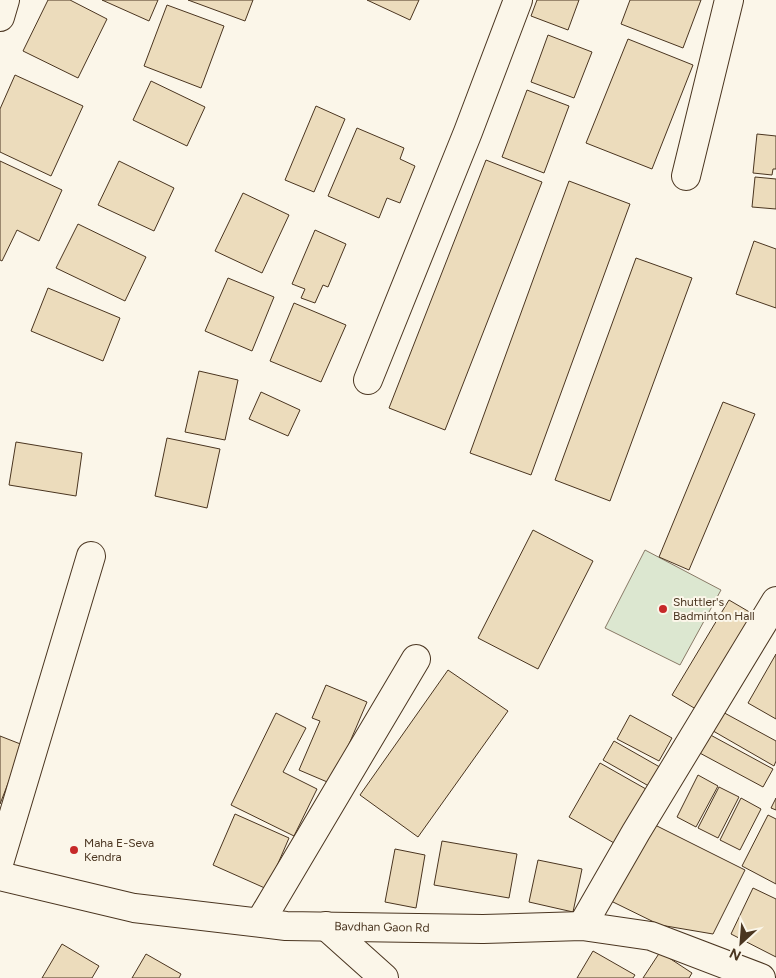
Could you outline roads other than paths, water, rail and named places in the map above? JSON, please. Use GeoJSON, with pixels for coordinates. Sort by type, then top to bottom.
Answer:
{"type":"FeatureCollection","features":[{"type":"Feature","properties":{"kind":"street"},"geometry":{"type":"LineString","coordinates":[[0,17],[5,0]]}},
{"type":"Feature","properties":{"kind":"street"},"geometry":{"type":"LineString","coordinates":[[368,380],[468,132],[518,0]]}},
{"type":"Feature","properties":{"kind":"street"},"geometry":{"type":"LineString","coordinates":[[686,176],[729,0]]}},
{"type":"Feature","properties":{"kind":"street"},"geometry":{"type":"LineString","coordinates":[[0,860],[92,556]]}},
{"type":"Feature","properties":{"kind":"street"},"geometry":{"type":"LineString","coordinates":[[582,926],[636,832],[776,601]]}},
{"type":"Feature","properties":{"kind":"street"},"geometry":{"type":"LineString","coordinates":[[260,922],[416,659]]}},
{"type":"Feature","properties":{"kind":"street","name":"Bavdhan Gaon Rd"},"geometry":{"type":"LineString","coordinates":[[0,876],[134,908],[286,926],[483,929],[582,926],[651,936],[761,978]]}},
{"type":"Feature","properties":{"kind":"street"},"geometry":{"type":"LineString","coordinates":[[326,926],[384,978]]}},
{"type":"Feature","properties":{"kind":"place","name":"Shuttler's Badminton Hall"},"geometry":{"type":"Point","coordinates":[663,609]}},
{"type":"Feature","properties":{"kind":"place","name":"Maha E-Seva Kendra"},"geometry":{"type":"Point","coordinates":[74,850]}}]}
